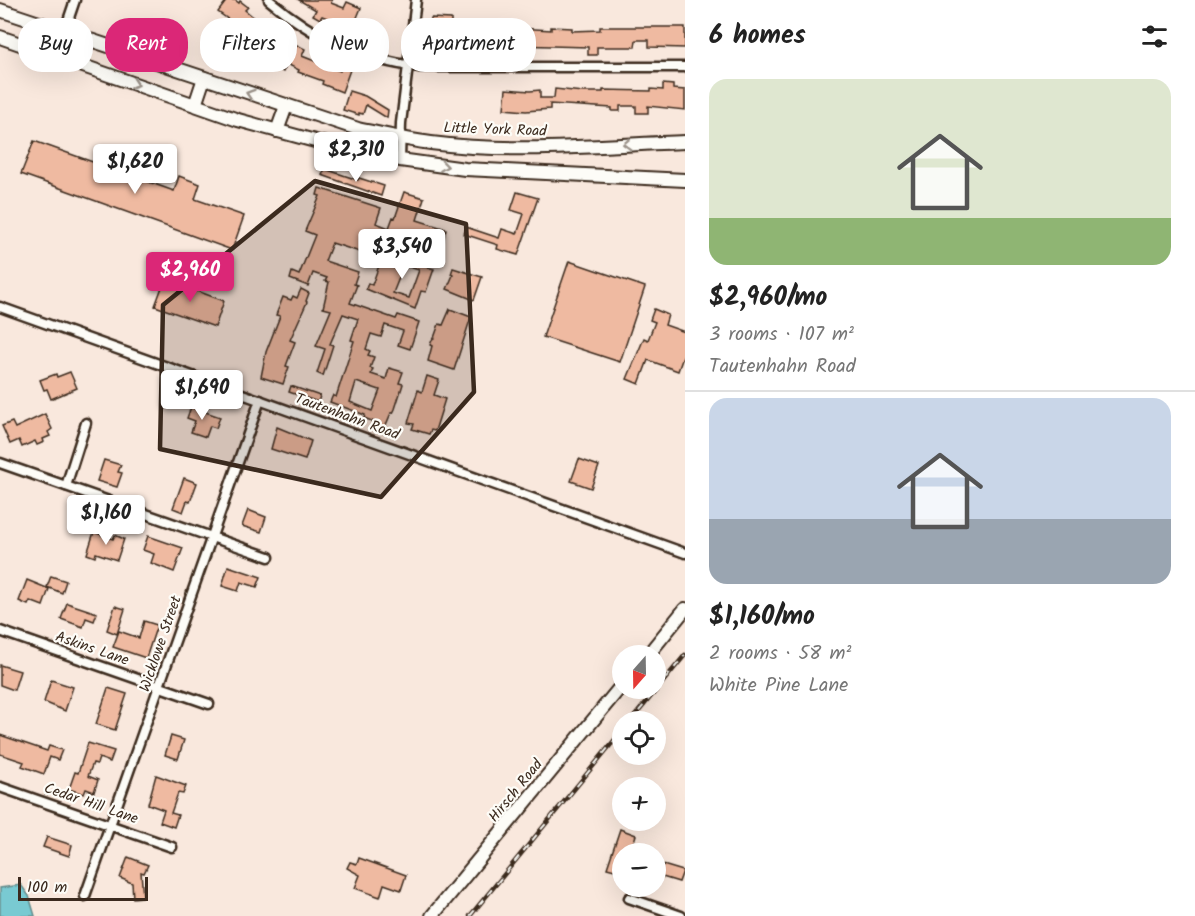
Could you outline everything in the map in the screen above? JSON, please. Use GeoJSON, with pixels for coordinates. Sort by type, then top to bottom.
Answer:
{"type":"FeatureCollection","features":[{"type":"Feature","properties":{"kind":"main road","name":"Little York Road"},"geometry":{"type":"LineString","coordinates":[[0,10],[23,18]]}},
{"type":"Feature","properties":{"kind":"main road"},"geometry":{"type":"LineString","coordinates":[[0,37],[18,43]]}},
{"type":"Feature","properties":{"kind":"main road","name":"Little York Road"},"geometry":{"type":"LineString","coordinates":[[93,42],[358,129],[399,138],[431,143],[515,147],[685,142]]}},
{"type":"Feature","properties":{"kind":"main road"},"geometry":{"type":"LineString","coordinates":[[93,69],[238,120],[400,160],[465,169],[685,180]]}},
{"type":"Feature","properties":{"kind":"main road"},"geometry":{"type":"LineString","coordinates":[[195,105],[204,78]]}},
{"type":"Feature","properties":{"kind":"main road"},"geometry":{"type":"LineString","coordinates":[[278,131],[286,106]]}},
{"type":"Feature","properties":{"kind":"main road"},"geometry":{"type":"LineString","coordinates":[[656,645],[685,609]]}},
{"type":"Feature","properties":{"kind":"main road","name":"Hirsch Road"},"geometry":{"type":"LineString","coordinates":[[432,916],[612,697]]}},
{"type":"Feature","properties":{"kind":"street"},"geometry":{"type":"LineString","coordinates":[[69,18],[75,0]]}},
{"type":"Feature","properties":{"kind":"street"},"geometry":{"type":"LineString","coordinates":[[269,0],[316,35],[359,55],[401,64]]}},
{"type":"Feature","properties":{"kind":"street"},"geometry":{"type":"LineString","coordinates":[[414,18],[416,0]]}},
{"type":"Feature","properties":{"kind":"street"},"geometry":{"type":"LineString","coordinates":[[536,66],[685,67]]}},
{"type":"Feature","properties":{"kind":"street"},"geometry":{"type":"LineString","coordinates":[[400,160],[399,138],[407,72]]}},
{"type":"Feature","properties":{"kind":"street","name":"Tautenhahn Road"},"geometry":{"type":"LineString","coordinates":[[0,307],[685,553]]}},
{"type":"Feature","properties":{"kind":"street","name":"Wicklowe Street"},"geometry":{"type":"LineString","coordinates":[[86,896],[260,400]]}},
{"type":"Feature","properties":{"kind":"street"},"geometry":{"type":"LineString","coordinates":[[66,486],[86,423]]}},
{"type":"Feature","properties":{"kind":"street"},"geometry":{"type":"LineString","coordinates":[[0,463],[269,557]]}},
{"type":"Feature","properties":{"kind":"street","name":"Askins Lane"},"geometry":{"type":"LineString","coordinates":[[0,632],[208,704]]}},
{"type":"Feature","properties":{"kind":"street","name":"Cedar Hill Lane"},"geometry":{"type":"LineString","coordinates":[[0,787],[172,847]]}},
{"type":"Feature","properties":{"kind":"street"},"geometry":{"type":"LineString","coordinates":[[629,898],[681,916]]}},
{"type":"Feature","properties":{"kind":"highlighted area"},"geometry":{"type":"Polygon","coordinates":[[[315,181],[466,224],[474,392],[381,497],[160,449],[163,305],[315,181]]]}},
{"type":"Feature","properties":{"kind":"water"},"geometry":{"type":"Polygon","coordinates":[[[21,885],[29,896],[35,916],[0,916],[0,888],[21,885]]]}},
{"type":"Feature","properties":{"kind":"building"},"geometry":{"type":"Polygon","coordinates":[[[227,0],[235,0],[248,7],[245,10],[255,18],[226,18],[218,12],[227,0]]]}},
{"type":"Feature","properties":{"kind":"building"},"geometry":{"type":"Polygon","coordinates":[[[299,0],[332,0],[331,3],[344,8],[347,2],[361,8],[357,18],[322,16],[318,18],[313,15],[316,10],[299,0]]]}},
{"type":"Feature","properties":{"kind":"building"},"geometry":{"type":"Polygon","coordinates":[[[600,27],[685,27],[685,48],[649,47],[649,40],[636,40],[635,47],[597,47],[597,55],[588,55],[588,47],[536,46],[536,29],[572,28],[572,31],[600,30],[600,27]]]}},
{"type":"Feature","properties":{"kind":"building"},"geometry":{"type":"Polygon","coordinates":[[[297,45],[305,49],[302,56],[309,59],[309,72],[349,72],[342,92],[322,84],[323,81],[298,72],[297,69],[297,45]]]}},
{"type":"Feature","properties":{"kind":"building"},"geometry":{"type":"Polygon","coordinates":[[[663,84],[673,85],[673,89],[685,90],[685,110],[648,106],[648,113],[636,113],[636,106],[620,106],[620,111],[612,111],[612,108],[550,104],[550,109],[526,111],[504,109],[506,89],[540,90],[540,98],[554,98],[555,89],[583,92],[651,91],[651,89],[663,90],[663,84]]]}},
{"type":"Feature","properties":{"kind":"building"},"geometry":{"type":"Polygon","coordinates":[[[349,91],[365,96],[388,110],[387,118],[366,105],[363,114],[359,113],[359,115],[343,110],[349,91]]]}},
{"type":"Feature","properties":{"kind":"building"},"geometry":{"type":"Polygon","coordinates":[[[34,141],[174,191],[179,176],[200,184],[195,199],[244,216],[232,250],[21,174],[34,141]]]}},
{"type":"Feature","properties":{"kind":"building"},"geometry":{"type":"Polygon","coordinates":[[[325,169],[384,186],[381,196],[322,175],[325,169]]]}},
{"type":"Feature","properties":{"kind":"building"},"geometry":{"type":"Polygon","coordinates":[[[319,188],[381,208],[376,223],[389,228],[404,192],[424,198],[417,220],[446,229],[442,249],[406,235],[403,244],[374,234],[366,254],[332,243],[325,261],[358,272],[354,284],[357,285],[350,303],[396,319],[398,315],[419,322],[410,349],[398,345],[403,331],[385,325],[381,337],[371,334],[366,349],[370,351],[368,355],[374,357],[370,368],[373,369],[371,374],[386,379],[389,368],[403,372],[399,383],[403,384],[395,409],[383,432],[374,429],[377,423],[364,418],[365,415],[330,402],[333,395],[336,397],[354,341],[351,340],[358,319],[343,314],[330,344],[333,345],[323,376],[317,373],[325,349],[316,346],[331,310],[323,308],[329,282],[325,281],[327,278],[313,273],[308,286],[290,279],[292,272],[299,275],[315,235],[305,231],[320,196],[317,195],[319,188]],[[356,382],[350,402],[372,411],[380,390],[356,382]]]}},
{"type":"Feature","properties":{"kind":"building"},"geometry":{"type":"Polygon","coordinates":[[[517,192],[538,198],[518,255],[497,249],[498,245],[464,234],[466,227],[499,238],[502,229],[517,234],[524,214],[511,210],[517,192]]]}},
{"type":"Feature","properties":{"kind":"building"},"geometry":{"type":"Polygon","coordinates":[[[413,252],[430,257],[427,267],[434,269],[426,292],[421,291],[415,309],[366,289],[368,283],[372,285],[381,260],[403,268],[393,293],[409,298],[419,270],[409,267],[413,252]]]}},
{"type":"Feature","properties":{"kind":"building"},"geometry":{"type":"Polygon","coordinates":[[[569,261],[645,287],[620,362],[543,337],[569,261]]]}},
{"type":"Feature","properties":{"kind":"building"},"geometry":{"type":"Polygon","coordinates":[[[453,268],[482,277],[474,300],[447,289],[453,275],[451,274],[453,268]]]}},
{"type":"Feature","properties":{"kind":"building"},"geometry":{"type":"Polygon","coordinates":[[[165,279],[224,301],[215,327],[155,306],[165,279]]]}},
{"type":"Feature","properties":{"kind":"building"},"geometry":{"type":"Polygon","coordinates":[[[301,289],[309,293],[290,340],[295,342],[286,366],[289,367],[283,384],[261,377],[266,352],[280,316],[276,315],[283,297],[291,300],[293,296],[297,298],[301,289]]]}},
{"type":"Feature","properties":{"kind":"building"},"geometry":{"type":"Polygon","coordinates":[[[450,309],[471,317],[454,370],[428,361],[432,346],[430,345],[439,324],[443,325],[450,309]]]}},
{"type":"Feature","properties":{"kind":"building"},"geometry":{"type":"Polygon","coordinates":[[[654,309],[668,315],[665,325],[685,332],[685,351],[678,371],[648,360],[639,384],[627,379],[644,338],[648,340],[655,322],[650,320],[654,309]]]}},
{"type":"Feature","properties":{"kind":"building"},"geometry":{"type":"Polygon","coordinates":[[[70,372],[77,388],[51,399],[40,380],[70,372]]]}},
{"type":"Feature","properties":{"kind":"building"},"geometry":{"type":"Polygon","coordinates":[[[427,376],[439,380],[434,395],[445,399],[435,431],[431,430],[429,434],[412,429],[414,424],[408,423],[418,390],[422,392],[427,376]]]}},
{"type":"Feature","properties":{"kind":"building"},"geometry":{"type":"Polygon","coordinates":[[[291,386],[320,396],[318,402],[289,392],[291,386]]]}},
{"type":"Feature","properties":{"kind":"building"},"geometry":{"type":"Polygon","coordinates":[[[191,407],[220,417],[216,428],[210,426],[206,437],[191,432],[195,421],[187,418],[191,407]]]}},
{"type":"Feature","properties":{"kind":"building"},"geometry":{"type":"Polygon","coordinates":[[[45,414],[52,429],[48,432],[50,436],[43,439],[44,442],[37,445],[35,441],[22,447],[19,440],[10,444],[2,426],[12,422],[15,428],[45,414]]]}},
{"type":"Feature","properties":{"kind":"building"},"geometry":{"type":"Polygon","coordinates":[[[277,427],[311,441],[305,460],[271,449],[277,427]]]}},
{"type":"Feature","properties":{"kind":"building"},"geometry":{"type":"Polygon","coordinates":[[[579,459],[599,466],[591,488],[571,481],[579,459]]]}},
{"type":"Feature","properties":{"kind":"building"},"geometry":{"type":"Polygon","coordinates":[[[104,460],[121,465],[118,472],[122,473],[117,487],[97,481],[104,460]]]}},
{"type":"Feature","properties":{"kind":"building"},"geometry":{"type":"Polygon","coordinates":[[[184,478],[197,483],[190,502],[187,501],[183,512],[173,508],[184,478]]]}},
{"type":"Feature","properties":{"kind":"building"},"geometry":{"type":"Polygon","coordinates":[[[248,510],[266,517],[261,532],[242,526],[248,510]]]}},
{"type":"Feature","properties":{"kind":"building"},"geometry":{"type":"Polygon","coordinates":[[[94,532],[113,539],[115,535],[124,539],[117,560],[96,553],[95,557],[87,554],[94,532]]]}},
{"type":"Feature","properties":{"kind":"building"},"geometry":{"type":"Polygon","coordinates":[[[148,536],[183,548],[174,572],[151,563],[154,554],[143,550],[148,536]]]}},
{"type":"Feature","properties":{"kind":"building"},"geometry":{"type":"Polygon","coordinates":[[[228,566],[261,577],[257,587],[241,582],[238,591],[222,586],[228,566]]]}},
{"type":"Feature","properties":{"kind":"building"},"geometry":{"type":"Polygon","coordinates":[[[51,576],[66,581],[62,593],[47,587],[51,576]]]}},
{"type":"Feature","properties":{"kind":"building"},"geometry":{"type":"Polygon","coordinates":[[[27,580],[49,589],[43,606],[30,601],[28,605],[19,601],[27,580]]]}},
{"type":"Feature","properties":{"kind":"building"},"geometry":{"type":"Polygon","coordinates":[[[67,603],[97,613],[94,621],[86,618],[83,627],[61,619],[67,603]]]}},
{"type":"Feature","properties":{"kind":"building"},"geometry":{"type":"Polygon","coordinates":[[[115,606],[125,609],[117,634],[107,630],[115,606]]]}},
{"type":"Feature","properties":{"kind":"building"},"geometry":{"type":"Polygon","coordinates":[[[144,621],[157,625],[146,658],[113,647],[119,631],[139,638],[144,621]]]}},
{"type":"Feature","properties":{"kind":"building"},"geometry":{"type":"Polygon","coordinates":[[[0,665],[20,671],[14,690],[0,685],[0,665]]]}},
{"type":"Feature","properties":{"kind":"building"},"geometry":{"type":"Polygon","coordinates":[[[51,680],[73,687],[65,711],[44,702],[51,680]]]}},
{"type":"Feature","properties":{"kind":"building"},"geometry":{"type":"Polygon","coordinates":[[[108,688],[127,694],[115,730],[96,724],[108,688]]]}},
{"type":"Feature","properties":{"kind":"building"},"geometry":{"type":"Polygon","coordinates":[[[0,735],[47,751],[49,746],[62,750],[58,760],[50,757],[44,774],[22,766],[24,762],[0,754],[0,735]]]}},
{"type":"Feature","properties":{"kind":"building"},"geometry":{"type":"Polygon","coordinates":[[[171,736],[184,740],[178,759],[165,755],[171,736]]]}},
{"type":"Feature","properties":{"kind":"building"},"geometry":{"type":"Polygon","coordinates":[[[88,743],[114,751],[110,762],[99,758],[97,764],[93,763],[88,776],[98,780],[94,792],[86,789],[84,794],[69,789],[75,772],[78,773],[88,743]]]}},
{"type":"Feature","properties":{"kind":"building"},"geometry":{"type":"Polygon","coordinates":[[[156,775],[186,786],[183,794],[178,793],[171,813],[178,815],[174,827],[160,822],[164,810],[148,804],[156,775]]]}},
{"type":"Feature","properties":{"kind":"building"},"geometry":{"type":"Polygon","coordinates":[[[619,831],[636,835],[633,843],[615,843],[619,831]]]}},
{"type":"Feature","properties":{"kind":"building"},"geometry":{"type":"Polygon","coordinates":[[[47,837],[72,845],[69,856],[43,847],[47,837]]]}},
{"type":"Feature","properties":{"kind":"building"},"geometry":{"type":"Polygon","coordinates":[[[612,853],[612,869],[607,868],[612,853]]]}},
{"type":"Feature","properties":{"kind":"building"},"geometry":{"type":"Polygon","coordinates":[[[128,857],[148,865],[144,873],[141,872],[143,897],[133,898],[132,883],[120,878],[128,857]]]}},
{"type":"Feature","properties":{"kind":"building"},"geometry":{"type":"Polygon","coordinates":[[[359,858],[406,875],[401,890],[384,884],[380,897],[355,888],[360,875],[347,868],[350,862],[357,864],[359,858]]]}},
{"type":"Feature","properties":{"kind":"building"},"geometry":{"type":"Polygon","coordinates":[[[666,866],[683,871],[679,882],[666,878],[666,866]]]}},
{"type":"Feature","properties":{"kind":"railway"},"geometry":{"type":"LineString","coordinates":[[639,711],[685,655]]}},
{"type":"Feature","properties":{"kind":"railway"},"geometry":{"type":"LineString","coordinates":[[470,916],[612,743]]}}]}
